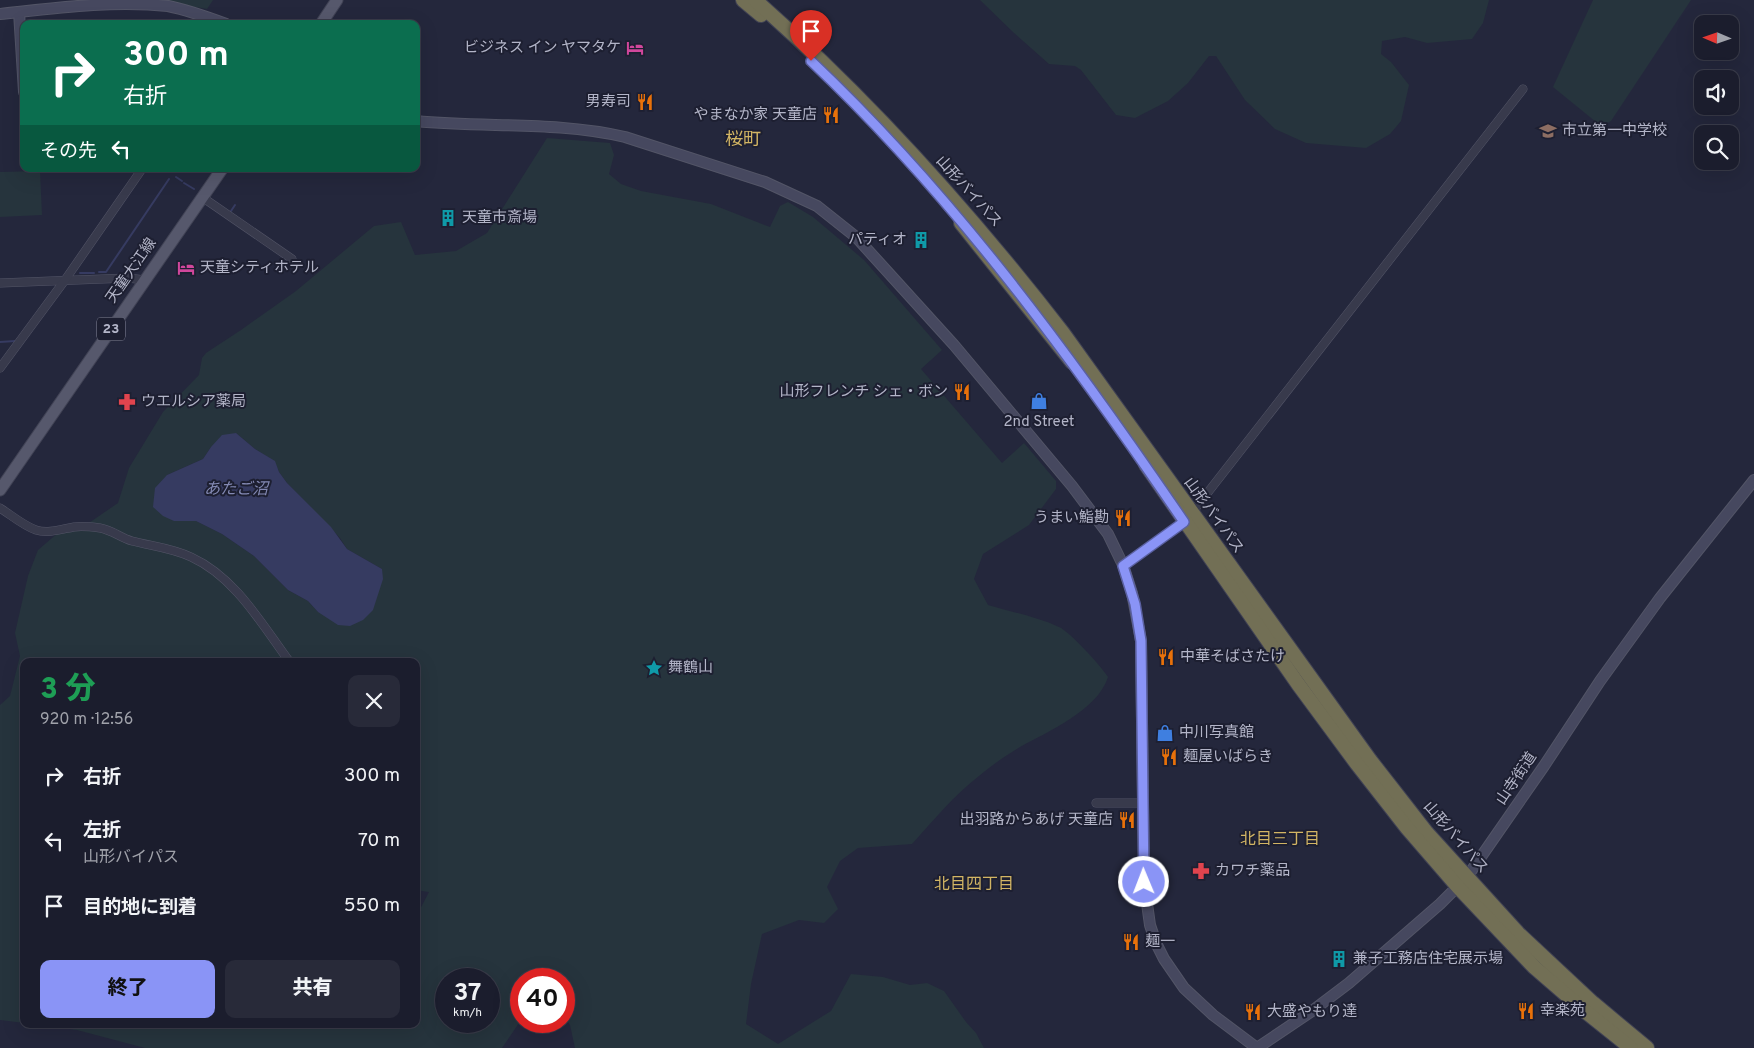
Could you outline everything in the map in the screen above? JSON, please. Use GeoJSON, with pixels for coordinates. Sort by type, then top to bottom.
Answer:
{"type":"FeatureCollection","features":[{"type":"Feature","properties":{"kind":"highway","name":"山形バイパス"},"geometry":{"type":"LineString","coordinates":[[743,0],[840,88],[954,214],[1065,353],[1188,518]]}},
{"type":"Feature","properties":{"kind":"highway","name":"山形バイパス"},"geometry":{"type":"LineString","coordinates":[[755,0],[837,75],[904,144],[993,244],[1063,333],[1298,684],[1357,764],[1462,882],[1534,967],[1631,1048]]}},
{"type":"Feature","properties":{"kind":"highway","name":"山形バイパス"},"geometry":{"type":"LineString","coordinates":[[1462,882],[1593,1003],[1647,1048]]}},
{"type":"Feature","properties":{"kind":"main road"},"geometry":{"type":"LineString","coordinates":[[324,20],[337,0]]}},
{"type":"Feature","properties":{"kind":"main road","name":"天童大江線"},"geometry":{"type":"LineString","coordinates":[[0,490],[220,172]]}},
{"type":"Feature","properties":{"kind":"street"},"geometry":{"type":"LineString","coordinates":[[0,14],[115,1],[167,6],[187,10],[215,20]]}},
{"type":"Feature","properties":{"kind":"street"},"geometry":{"type":"LineString","coordinates":[[19,12],[20,28]]}},
{"type":"Feature","properties":{"kind":"street"},"geometry":{"type":"LineString","coordinates":[[1123,566],[1188,518],[1523,88]]}},
{"type":"Feature","properties":{"kind":"street"},"geometry":{"type":"LineString","coordinates":[[420,121],[547,126],[604,132],[648,144],[765,182],[817,206],[856,237],[954,345],[1090,509],[1108,534],[1123,566],[1135,604],[1141,641],[1146,903],[1150,925],[1164,959],[1184,988],[1213,1015],[1257,1048]]}},
{"type":"Feature","properties":{"kind":"street"},"geometry":{"type":"LineString","coordinates":[[0,368],[65,280],[140,172]]}},
{"type":"Feature","properties":{"kind":"street"},"geometry":{"type":"LineString","coordinates":[[202,197],[292,258]]}},
{"type":"Feature","properties":{"kind":"street"},"geometry":{"type":"LineString","coordinates":[[0,283],[128,278],[145,280]]}},
{"type":"Feature","properties":{"kind":"street","name":"山寺街道"},"geometry":{"type":"LineString","coordinates":[[1257,1048],[1312,1011],[1349,983],[1462,882],[1649,613],[1754,480]]}},
{"type":"Feature","properties":{"kind":"street"},"geometry":{"type":"LineString","coordinates":[[0,508],[36,530],[51,531],[76,527],[100,528],[126,539],[190,556],[226,581],[252,608],[287,658]]}},
{"type":"Feature","properties":{"kind":"street"},"geometry":{"type":"LineString","coordinates":[[1096,803],[1144,803]]}},
{"type":"Feature","properties":{"kind":"shaded area"},"geometry":{"type":"Polygon","coordinates":[[[151,0],[213,0],[207,9],[151,0]]]}},
{"type":"Feature","properties":{"kind":"shaded area"},"geometry":{"type":"Polygon","coordinates":[[[980,0],[1489,0],[1483,23],[1472,39],[1427,43],[1405,37],[1382,41],[1381,54],[1391,62],[1409,85],[1401,121],[1390,134],[1366,148],[1306,143],[1275,129],[1245,100],[1216,56],[1209,56],[1188,83],[1168,101],[1135,118],[1116,115],[1081,70],[1075,66],[1049,64],[980,0]]]}},
{"type":"Feature","properties":{"kind":"shaded area"},"geometry":{"type":"Polygon","coordinates":[[[1593,0],[1691,0],[1611,121],[1601,126],[1553,87],[1593,0]]]}},
{"type":"Feature","properties":{"kind":"shaded area"},"geometry":{"type":"Polygon","coordinates":[[[547,138],[610,143],[614,155],[609,174],[621,184],[641,191],[711,204],[770,227],[780,206],[788,202],[813,217],[864,260],[942,350],[921,369],[1002,463],[1024,443],[1056,481],[1056,489],[1029,525],[983,554],[974,579],[988,605],[1051,623],[1070,635],[1108,677],[1102,689],[1083,710],[1009,754],[970,783],[944,808],[912,844],[858,848],[840,861],[827,887],[838,909],[824,923],[799,920],[762,934],[751,984],[746,1024],[778,1044],[831,1011],[851,974],[883,977],[910,985],[927,983],[944,991],[976,1033],[984,1048],[575,1048],[572,1033],[575,1033],[575,968],[510,968],[510,1033],[512,1033],[502,1048],[145,1048],[77,1030],[61,1028],[420,1028],[420,909],[429,892],[420,891],[420,658],[20,658],[20,1022],[0,1020],[0,705],[10,696],[20,656],[15,633],[28,576],[38,550],[59,532],[83,527],[118,503],[129,468],[163,412],[199,375],[202,358],[206,353],[296,291],[374,226],[401,222],[415,255],[456,251],[487,233],[547,138]],[[236,433],[211,447],[203,459],[167,475],[174,521],[196,521],[222,534],[254,556],[288,590],[308,601],[318,612],[382,569],[347,549],[340,538],[287,483],[274,461],[255,449],[236,433]]]}},
{"type":"Feature","properties":{"kind":"shaded area"},"geometry":{"type":"Polygon","coordinates":[[[0,172],[40,172],[42,215],[0,217],[0,172]]]}},
{"type":"Feature","properties":{"kind":"water","name":"あたご沼"},"geometry":{"type":"Polygon","coordinates":[[[236,433],[255,449],[275,461],[279,472],[287,483],[331,527],[347,549],[382,569],[383,579],[373,610],[363,620],[350,626],[338,625],[318,612],[308,601],[288,590],[254,556],[222,534],[196,521],[174,521],[163,516],[153,507],[155,488],[167,475],[203,459],[222,435],[236,433]]]}},
{"type":"Feature","properties":{"kind":"waterway"},"geometry":{"type":"LineString","coordinates":[[176,177],[182,181]]}},
{"type":"Feature","properties":{"kind":"waterway"},"geometry":{"type":"LineString","coordinates":[[99,272],[106,272],[169,179]]}},
{"type":"Feature","properties":{"kind":"waterway"},"geometry":{"type":"LineString","coordinates":[[184,183],[194,189]]}},
{"type":"Feature","properties":{"kind":"waterway"},"geometry":{"type":"LineString","coordinates":[[229,214],[235,205]]}},
{"type":"Feature","properties":{"kind":"waterway"},"geometry":{"type":"LineString","coordinates":[[80,273],[94,273]]}},
{"type":"Feature","properties":{"kind":"waterway"},"geometry":{"type":"LineString","coordinates":[[0,342],[15,341]]}},
{"type":"Feature","properties":{"kind":"place","name":"ビジネス イン ヤマタケ"},"geometry":{"type":"Point","coordinates":[635,48]}},
{"type":"Feature","properties":{"kind":"place","name":"男寿司"},"geometry":{"type":"Point","coordinates":[645,102]}},
{"type":"Feature","properties":{"kind":"place","name":"やまなか家 天童店"},"geometry":{"type":"Point","coordinates":[831,115]}},
{"type":"Feature","properties":{"kind":"place","name":"市立第一中学校"},"geometry":{"type":"Point","coordinates":[1548,131]}},
{"type":"Feature","properties":{"kind":"place","name":"天童市斎場"},"geometry":{"type":"Point","coordinates":[448,218]}},
{"type":"Feature","properties":{"kind":"place","name":"パティオ"},"geometry":{"type":"Point","coordinates":[921,240]}},
{"type":"Feature","properties":{"kind":"place","name":"天童シティホテル"},"geometry":{"type":"Point","coordinates":[186,268]}},
{"type":"Feature","properties":{"kind":"place","name":"山形フレンチ シェ・ボン"},"geometry":{"type":"Point","coordinates":[962,392]}},
{"type":"Feature","properties":{"kind":"place","name":"2nd Street"},"geometry":{"type":"Point","coordinates":[1039,401]}},
{"type":"Feature","properties":{"kind":"place","name":"ウエルシア薬局"},"geometry":{"type":"Point","coordinates":[127,402]}},
{"type":"Feature","properties":{"kind":"place","name":"うまい鮨勘"},"geometry":{"type":"Point","coordinates":[1123,518]}},
{"type":"Feature","properties":{"kind":"place","name":"中華そばさたけ"},"geometry":{"type":"Point","coordinates":[1166,657]}},
{"type":"Feature","properties":{"kind":"place","name":"舞鶴山"},"geometry":{"type":"Point","coordinates":[654,668]}},
{"type":"Feature","properties":{"kind":"place","name":"中川写真館"},"geometry":{"type":"Point","coordinates":[1165,733]}},
{"type":"Feature","properties":{"kind":"place","name":"麺屋いばらき"},"geometry":{"type":"Point","coordinates":[1169,757]}},
{"type":"Feature","properties":{"kind":"place","name":"出羽路からあげ 天童店"},"geometry":{"type":"Point","coordinates":[1127,820]}},
{"type":"Feature","properties":{"kind":"place","name":"カワチ薬品"},"geometry":{"type":"Point","coordinates":[1201,871]}},
{"type":"Feature","properties":{"kind":"place","name":"麺一"},"geometry":{"type":"Point","coordinates":[1131,942]}},
{"type":"Feature","properties":{"kind":"place","name":"兼子工務店住宅展示場"},"geometry":{"type":"Point","coordinates":[1339,959]}},
{"type":"Feature","properties":{"kind":"place","name":"幸楽苑"},"geometry":{"type":"Point","coordinates":[1526,1011]}},
{"type":"Feature","properties":{"kind":"place","name":"大盛やもり達"},"geometry":{"type":"Point","coordinates":[1253,1012]}},
{"type":"Feature","properties":{"kind":"district","name":"桜町"},"geometry":{"type":"Point","coordinates":[743,140]}},
{"type":"Feature","properties":{"kind":"district","name":"北目三丁目"},"geometry":{"type":"Point","coordinates":[1280,840]}},
{"type":"Feature","properties":{"kind":"district","name":"北目四丁目"},"geometry":{"type":"Point","coordinates":[974,885]}},
{"type":"Feature","properties":{"kind":"route"},"geometry":{"type":"LineString","coordinates":[[811,61],[840,88],[896,148],[954,214],[1015,289],[1096,395],[1184,522],[1123,566],[1138,616],[1141,641],[1144,882]]}}]}
